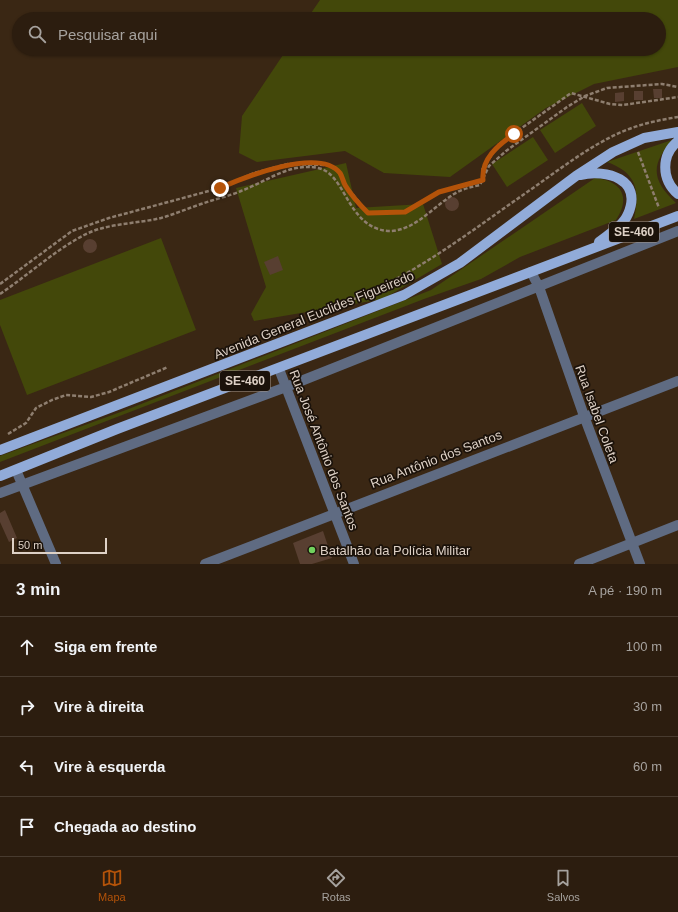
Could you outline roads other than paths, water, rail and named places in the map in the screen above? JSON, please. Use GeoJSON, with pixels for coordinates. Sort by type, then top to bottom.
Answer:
{"type":"FeatureCollection","features":[{"type":"Feature","properties":{"kind":"main road","name":"Avenida General Euclides Figueiredo"},"geometry":{"type":"LineString","coordinates":[[0,450],[404,295],[460,263],[576,176],[626,144],[644,138],[678,132]]}},
{"type":"Feature","properties":{"kind":"main road"},"geometry":{"type":"LineString","coordinates":[[678,141],[669,151],[665,165],[667,182],[678,194]]}},
{"type":"Feature","properties":{"kind":"main road"},"geometry":{"type":"LineString","coordinates":[[576,176],[606,173],[617,176],[626,183],[631,192],[632,202],[627,215],[618,227],[591,248]]}},
{"type":"Feature","properties":{"kind":"main road","name":"SE-460"},"geometry":{"type":"LineString","coordinates":[[0,476],[117,429],[279,369],[591,248],[678,216]]}},
{"type":"Feature","properties":{"kind":"street"},"geometry":{"type":"LineString","coordinates":[[0,493],[286,387],[678,232]]}},
{"type":"Feature","properties":{"kind":"street","name":"Rua Isabel Coleta"},"geometry":{"type":"LineString","coordinates":[[531,272],[539,287],[584,416],[640,564]]}},
{"type":"Feature","properties":{"kind":"street","name":"Rua José Antônio dos Santos"},"geometry":{"type":"LineString","coordinates":[[279,369],[354,564]]}},
{"type":"Feature","properties":{"kind":"street","name":"Rua Antônio dos Santos"},"geometry":{"type":"LineString","coordinates":[[205,564],[335,512],[678,381]]}},
{"type":"Feature","properties":{"kind":"street"},"geometry":{"type":"LineString","coordinates":[[16,470],[56,564]]}},
{"type":"Feature","properties":{"kind":"street"},"geometry":{"type":"LineString","coordinates":[[579,564],[678,525]]}},
{"type":"Feature","properties":{"kind":"place","name":"Batalhão da Polícia Militar"},"geometry":{"type":"Point","coordinates":[312,550]}}]}
